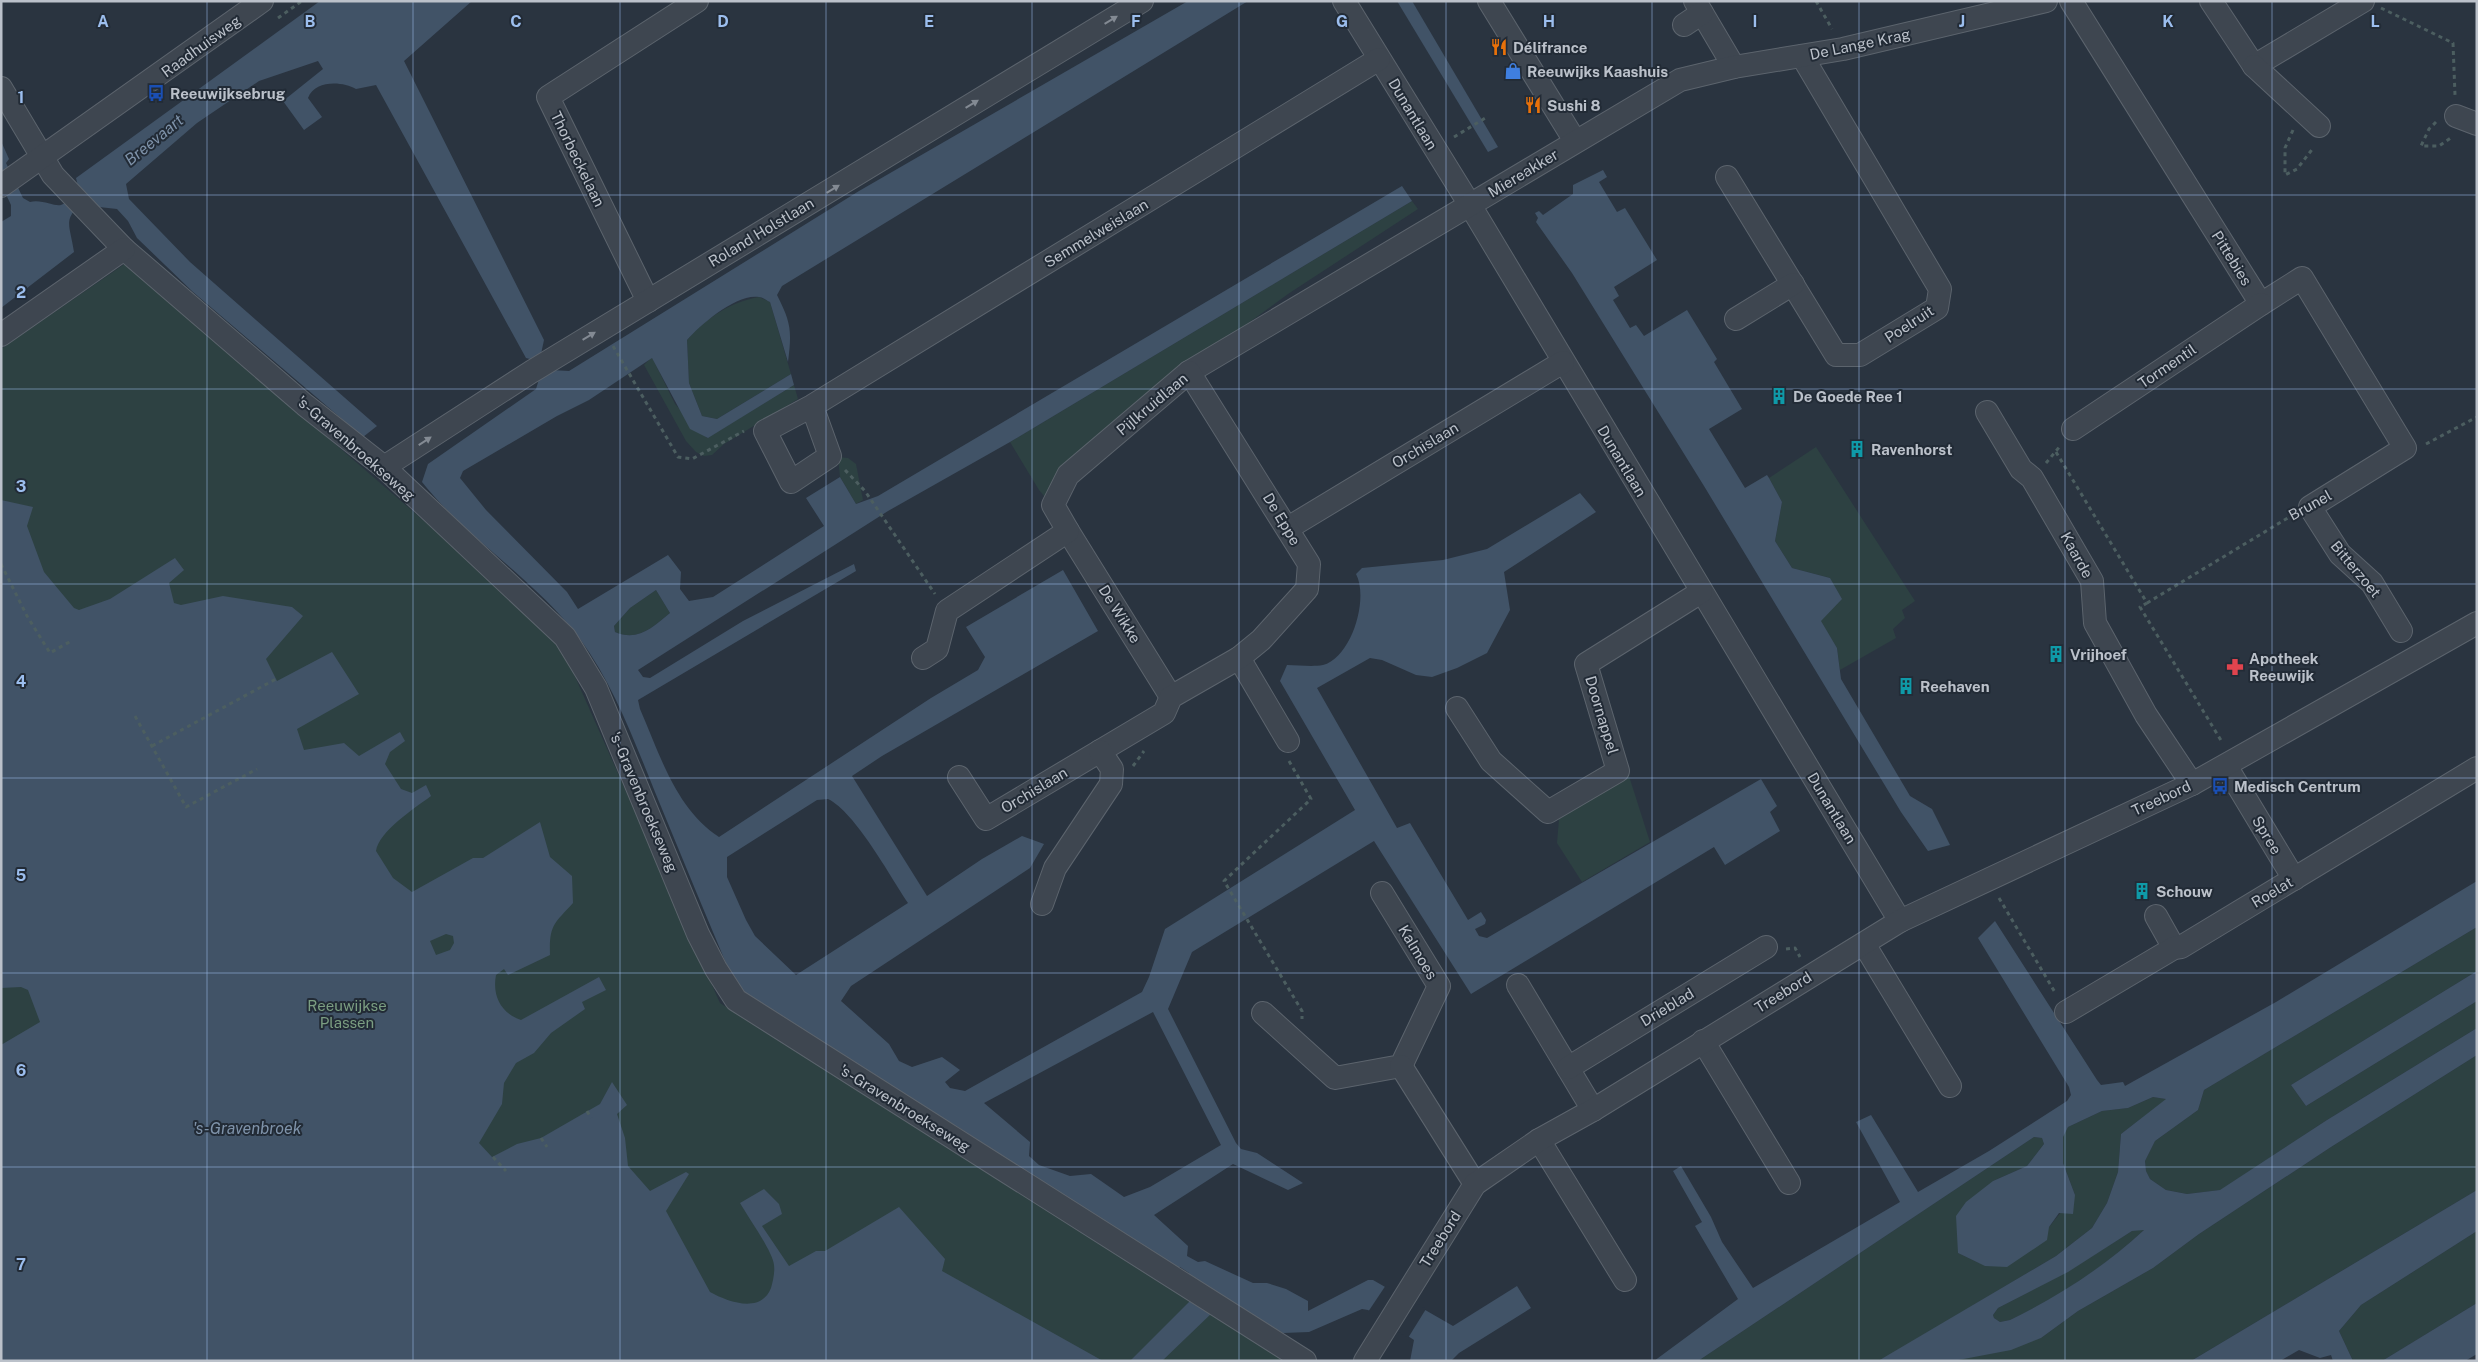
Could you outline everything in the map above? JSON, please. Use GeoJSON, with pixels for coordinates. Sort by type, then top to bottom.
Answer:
{"type":"FeatureCollection","features":[{"type":"Feature","properties":{"kind":"street","name":"Raadhuisweg"},"geometry":{"type":"LineString","coordinates":[[8,182],[262,1]]}},
{"type":"Feature","properties":{"kind":"street","name":"Thorbeckelaan"},"geometry":{"type":"LineString","coordinates":[[648,301],[548,97],[697,1]]}},
{"type":"Feature","properties":{"kind":"street","name":"Roland Holstlaan"},"geometry":{"type":"LineString","coordinates":[[384,467],[539,367],[1142,1]]}},
{"type":"Feature","properties":{"kind":"street","name":"Dunantlaan"},"geometry":{"type":"LineString","coordinates":[[1344,1],[1470,205],[1562,362],[1900,921]]}},
{"type":"Feature","properties":{"kind":"street","name":"Miereakker"},"geometry":{"type":"LineString","coordinates":[[1489,1],[1575,141]]}},
{"type":"Feature","properties":{"kind":"street","name":"De Lange Krag"},"geometry":{"type":"LineString","coordinates":[[1734,67],[1844,49],[1980,9],[2046,1]]}},
{"type":"Feature","properties":{"kind":"street","name":"Pittebies"},"geometry":{"type":"LineString","coordinates":[[2072,1],[2261,304]]}},
{"type":"Feature","properties":{"kind":"street"},"geometry":{"type":"LineString","coordinates":[[2211,1],[2254,66],[2313,120]]}},
{"type":"Feature","properties":{"kind":"street"},"geometry":{"type":"LineString","coordinates":[[2254,66],[2369,3]]}},
{"type":"Feature","properties":{"kind":"street"},"geometry":{"type":"LineString","coordinates":[[1694,13],[1734,67]]}},
{"type":"Feature","properties":{"kind":"street","name":"Poelruit"},"geometry":{"type":"LineString","coordinates":[[1727,177],[1836,355],[1860,355],[1937,308],[1940,289],[1802,56]]}},
{"type":"Feature","properties":{"kind":"street","name":"Semmelweislaan"},"geometry":{"type":"LineString","coordinates":[[765,431],[812,406],[1379,59]]}},
{"type":"Feature","properties":{"kind":"street","name":"Miereakker"},"geometry":{"type":"LineString","coordinates":[[1470,205],[1680,80],[1734,67]]}},
{"type":"Feature","properties":{"kind":"street","name":"'s-Gravenbroekseweg"},"geometry":{"type":"LineString","coordinates":[[1,88],[41,159],[61,185],[90,216],[124,249],[305,405],[384,467],[565,637],[596,688],[698,934],[716,969],[736,1000],[1305,1361]]}},
{"type":"Feature","properties":{"kind":"street","name":"Pijlkruidlaan"},"geometry":{"type":"LineString","coordinates":[[1068,531],[1054,505],[1068,475],[1190,372],[1470,205]]}},
{"type":"Feature","properties":{"kind":"street"},"geometry":{"type":"LineString","coordinates":[[1,335],[124,249]]}},
{"type":"Feature","properties":{"kind":"street"},"geometry":{"type":"LineString","coordinates":[[2261,304],[2302,278],[2405,448]]}},
{"type":"Feature","properties":{"kind":"street"},"geometry":{"type":"LineString","coordinates":[[1736,319],[1793,284]]}},
{"type":"Feature","properties":{"kind":"street","name":"Tormentil"},"geometry":{"type":"LineString","coordinates":[[2074,429],[2261,304]]}},
{"type":"Feature","properties":{"kind":"street","name":"Orchislaan"},"geometry":{"type":"LineString","coordinates":[[1288,528],[1562,362]]}},
{"type":"Feature","properties":{"kind":"street","name":"De Eppe"},"geometry":{"type":"LineString","coordinates":[[1190,372],[1309,564],[1307,589],[1261,640],[1239,658]]}},
{"type":"Feature","properties":{"kind":"street"},"geometry":{"type":"LineString","coordinates":[[765,431],[791,482],[830,456],[812,406]]}},
{"type":"Feature","properties":{"kind":"street","name":"Kaarde"},"geometry":{"type":"LineString","coordinates":[[1987,412],[2021,469],[2032,478],[2092,581],[2095,623],[2146,715],[2192,784]]}},
{"type":"Feature","properties":{"kind":"street","name":"Brunel"},"geometry":{"type":"LineString","coordinates":[[2310,507],[2405,448]]}},
{"type":"Feature","properties":{"kind":"street","name":"Bitterzoet"},"geometry":{"type":"LineString","coordinates":[[2310,507],[2340,554],[2372,583],[2401,631]]}},
{"type":"Feature","properties":{"kind":"street"},"geometry":{"type":"LineString","coordinates":[[923,658],[937,649],[947,611],[1068,531]]}},
{"type":"Feature","properties":{"kind":"street","name":"De Wikke"},"geometry":{"type":"LineString","coordinates":[[1068,531],[1171,697]]}},
{"type":"Feature","properties":{"kind":"street","name":"Doornappel"},"geometry":{"type":"LineString","coordinates":[[1457,708],[1491,761],[1548,812],[1618,771],[1586,664],[1701,592]]}},
{"type":"Feature","properties":{"kind":"street","name":"Treebord"},"geometry":{"type":"LineString","coordinates":[[1365,1361],[1475,1184],[1539,1140],[1593,1110],[1900,921],[2192,784],[2477,623]]}},
{"type":"Feature","properties":{"kind":"street"},"geometry":{"type":"LineString","coordinates":[[1239,658],[1288,740]]}},
{"type":"Feature","properties":{"kind":"street","name":"Orchislaan"},"geometry":{"type":"LineString","coordinates":[[959,776],[986,819],[1164,713],[1171,697],[1239,658]]}},
{"type":"Feature","properties":{"kind":"street"},"geometry":{"type":"LineString","coordinates":[[1042,904],[1055,868],[1111,784],[1112,769],[1100,751]]}},
{"type":"Feature","properties":{"kind":"street","name":"Spree"},"geometry":{"type":"LineString","coordinates":[[2230,764],[2294,879]]}},
{"type":"Feature","properties":{"kind":"street","name":"Roelat"},"geometry":{"type":"LineString","coordinates":[[2066,1012],[2174,948],[2181,947],[2477,768]]}},
{"type":"Feature","properties":{"kind":"street","name":"Kalmoes"},"geometry":{"type":"LineString","coordinates":[[1382,893],[1439,986],[1401,1066]]}},
{"type":"Feature","properties":{"kind":"street"},"geometry":{"type":"LineString","coordinates":[[2156,916],[2174,948]]}},
{"type":"Feature","properties":{"kind":"street"},"geometry":{"type":"LineString","coordinates":[[1864,944],[1950,1086]]}},
{"type":"Feature","properties":{"kind":"street","name":"Drieblad"},"geometry":{"type":"LineString","coordinates":[[1568,1068],[1766,947]]}},
{"type":"Feature","properties":{"kind":"street"},"geometry":{"type":"LineString","coordinates":[[1518,985],[1593,1110]]}},
{"type":"Feature","properties":{"kind":"street"},"geometry":{"type":"LineString","coordinates":[[1263,1013],[1335,1078],[1401,1066],[1475,1184]]}},
{"type":"Feature","properties":{"kind":"street"},"geometry":{"type":"LineString","coordinates":[[1703,1042],[1789,1183]]}},
{"type":"Feature","properties":{"kind":"street"},"geometry":{"type":"LineString","coordinates":[[1539,1140],[1625,1280]]}},
{"type":"Feature","properties":{"kind":"path"},"geometry":{"type":"LineString","coordinates":[[295,6],[302,1]]}},
{"type":"Feature","properties":{"kind":"path"},"geometry":{"type":"LineString","coordinates":[[1816,1],[1844,49]]}},
{"type":"Feature","properties":{"kind":"path"},"geometry":{"type":"LineString","coordinates":[[2369,3],[2453,43],[2466,120]]}},
{"type":"Feature","properties":{"kind":"path"},"geometry":{"type":"LineString","coordinates":[[1467,129],[1487,117]]}},
{"type":"Feature","properties":{"kind":"path"},"geometry":{"type":"LineString","coordinates":[[2313,120],[2314,147],[2297,169],[2285,174],[2283,158],[2288,139],[2297,124],[2313,120]]}},
{"type":"Feature","properties":{"kind":"path"},"geometry":{"type":"LineString","coordinates":[[602,329],[678,457],[692,459],[745,431],[765,431]]}},
{"type":"Feature","properties":{"kind":"path"},"geometry":{"type":"LineString","coordinates":[[2405,448],[2426,444],[2477,417]]}},
{"type":"Feature","properties":{"kind":"path"},"geometry":{"type":"LineString","coordinates":[[2056,452],[2147,603],[2140,607],[2230,764]]}},
{"type":"Feature","properties":{"kind":"path"},"geometry":{"type":"LineString","coordinates":[[830,456],[866,491],[886,524],[947,611]]}},
{"type":"Feature","properties":{"kind":"path","name":"Brunel"},"geometry":{"type":"LineString","coordinates":[[2147,603],[2281,521],[2310,507]]}},
{"type":"Feature","properties":{"kind":"path"},"geometry":{"type":"LineString","coordinates":[[1,564],[27,616],[50,653],[71,641]]}},
{"type":"Feature","properties":{"kind":"path"},"geometry":{"type":"LineString","coordinates":[[152,746],[276,679]]}},
{"type":"Feature","properties":{"kind":"path"},"geometry":{"type":"LineString","coordinates":[[135,716],[186,807],[257,769]]}},
{"type":"Feature","properties":{"kind":"path"},"geometry":{"type":"LineString","coordinates":[[1288,740],[1288,760],[1311,799],[1224,881],[1302,1011],[1299,1046]]}},
{"type":"Feature","properties":{"kind":"path"},"geometry":{"type":"LineString","coordinates":[[1988,880],[2066,1012]]}},
{"type":"Feature","properties":{"kind":"path"},"geometry":{"type":"LineString","coordinates":[[1766,947],[1773,949],[1794,948],[1811,975]]}},
{"type":"Feature","properties":{"kind":"path"},"geometry":{"type":"LineString","coordinates":[[587,1111],[591,1118]]}},
{"type":"Feature","properties":{"kind":"path"},"geometry":{"type":"LineString","coordinates":[[541,1138],[547,1148]]}},
{"type":"Feature","properties":{"kind":"path"},"geometry":{"type":"LineString","coordinates":[[493,1157],[506,1171]]}},
{"type":"Feature","properties":{"kind":"green space"},"geometry":{"type":"Polygon","coordinates":[[[1412,201],[1418,209],[1288,294],[1195,362],[1093,444],[1056,510],[1039,490],[1010,442],[1412,201]]]}},
{"type":"Feature","properties":{"kind":"green space","name":"Reeuwijkse Plassen"},"geometry":{"type":"Polygon","coordinates":[[[126,263],[557,636],[720,1003],[1287,1361],[1,1361],[1,349],[126,263]]]}},
{"type":"Feature","properties":{"kind":"green space"},"geometry":{"type":"Polygon","coordinates":[[[759,297],[770,302],[791,374],[717,419],[702,416],[689,383],[687,340],[719,312],[748,299],[759,297]]]}},
{"type":"Feature","properties":{"kind":"green space"},"geometry":{"type":"Polygon","coordinates":[[[652,357],[675,404],[707,438],[794,385],[798,399],[724,444],[712,455],[704,456],[696,452],[686,441],[644,365],[652,357]]]}},
{"type":"Feature","properties":{"kind":"green space"},"geometry":{"type":"Polygon","coordinates":[[[1816,447],[1915,601],[1902,610],[1905,618],[1893,629],[1896,638],[1840,670],[1837,648],[1820,621],[1830,578],[1792,568],[1775,541],[1782,502],[1769,478],[1816,447]]]}},
{"type":"Feature","properties":{"kind":"green space"},"geometry":{"type":"Polygon","coordinates":[[[838,457],[848,458],[856,464],[863,500],[856,504],[840,477],[838,457]]]}},
{"type":"Feature","properties":{"kind":"green space"},"geometry":{"type":"Polygon","coordinates":[[[656,590],[670,613],[645,632],[623,635],[615,632],[614,626],[630,608],[656,590]]]}},
{"type":"Feature","properties":{"kind":"green space"},"geometry":{"type":"Polygon","coordinates":[[[1629,776],[1650,842],[1582,882],[1557,843],[1559,819],[1629,776]]]}},
{"type":"Feature","properties":{"kind":"green space"},"geometry":{"type":"Polygon","coordinates":[[[2477,927],[2477,971],[2291,1085],[2306,1106],[2477,1001],[2477,1028],[2327,1120],[2221,1190],[2187,1194],[2166,1190],[2150,1179],[2146,1171],[2145,1161],[2155,1141],[2198,1110],[2204,1090],[2477,927]]]}},
{"type":"Feature","properties":{"kind":"green space"},"geometry":{"type":"Polygon","coordinates":[[[2477,1055],[2477,1190],[2191,1361],[1953,1361],[2041,1338],[2078,1311],[2153,1268],[2199,1234],[2331,1147],[2477,1055]]]}},
{"type":"Feature","properties":{"kind":"green space"},"geometry":{"type":"Polygon","coordinates":[[[2153,1097],[2167,1099],[2121,1134],[2118,1172],[2107,1203],[2092,1228],[2056,1256],[1893,1353],[1878,1361],[1698,1361],[2034,1137],[2042,1138],[2044,1144],[2027,1166],[1993,1181],[1958,1253],[1979,1263],[2049,1227],[2075,1195],[2063,1163],[2063,1136],[2068,1127],[2102,1111],[2128,1108],[2153,1097]]]}},
{"type":"Feature","properties":{"kind":"green space"},"geometry":{"type":"Polygon","coordinates":[[[2145,1229],[2114,1256],[2064,1291],[2010,1320],[2000,1322],[1994,1318],[1993,1315],[1998,1308],[2067,1272],[2132,1231],[2145,1229]]]}},
{"type":"Feature","properties":{"kind":"green space"},"geometry":{"type":"Polygon","coordinates":[[[2477,1231],[2477,1303],[2382,1361],[2353,1361],[2339,1331],[2361,1305],[2477,1231]]]}},
{"type":"Feature","properties":{"kind":"water","name":"Breevaart"},"geometry":{"type":"Polygon","coordinates":[[[320,1],[472,1],[404,61],[544,340],[541,354],[550,370],[569,371],[859,191],[1188,1],[1248,1],[782,286],[777,295],[788,320],[790,342],[788,362],[770,302],[763,298],[750,297],[740,300],[720,311],[701,326],[687,340],[689,383],[702,416],[717,419],[791,374],[794,385],[708,438],[690,429],[652,358],[589,400],[557,416],[463,471],[460,478],[486,510],[567,592],[578,609],[668,555],[681,572],[680,589],[689,601],[713,597],[824,526],[806,498],[840,477],[856,504],[878,496],[1402,186],[1412,201],[1010,442],[888,511],[638,670],[643,677],[650,678],[743,621],[854,564],[856,571],[638,700],[662,762],[680,796],[691,812],[719,837],[931,698],[978,670],[985,657],[966,627],[1063,570],[1098,631],[882,756],[852,776],[927,896],[982,859],[1022,836],[1044,844],[1030,868],[851,986],[841,1001],[889,1044],[899,1061],[912,1067],[942,1057],[960,1070],[945,1082],[950,1088],[965,1091],[1142,992],[1165,929],[1355,810],[1280,681],[1287,665],[1323,665],[1333,660],[1342,651],[1350,639],[1359,611],[1360,584],[1356,574],[1362,568],[1443,560],[1487,549],[1580,493],[1596,512],[1504,572],[1510,610],[1487,653],[1457,668],[1432,677],[1416,675],[1382,660],[1370,658],[1317,688],[1397,828],[1410,823],[1468,920],[1481,912],[1486,920],[1485,924],[1475,929],[1479,936],[1487,938],[1761,779],[1777,806],[1770,812],[1780,831],[1725,865],[1714,847],[1471,994],[1374,841],[1192,952],[1168,1009],[1236,1143],[1241,1149],[1257,1153],[1303,1183],[1288,1190],[1233,1164],[1154,1215],[1188,1246],[1187,1256],[1198,1262],[1205,1261],[1253,1283],[1267,1283],[1286,1289],[1308,1301],[1308,1311],[1368,1280],[1373,1280],[1453,1326],[1517,1286],[1531,1308],[1459,1353],[1451,1361],[1410,1361],[1414,1340],[1368,1310],[1362,1309],[1309,1332],[1283,1333],[1230,1302],[1214,1311],[1162,1361],[1130,1361],[1193,1298],[1189,1273],[1180,1267],[1175,1268],[958,1127],[890,1087],[746,995],[733,980],[631,733],[613,693],[592,656],[562,617],[543,597],[460,523],[422,482],[428,464],[536,389],[540,376],[530,359],[526,358],[376,85],[356,89],[344,84],[329,84],[316,88],[308,98],[322,117],[304,130],[283,101],[323,69],[318,61],[259,81],[197,123],[126,184],[129,199],[190,262],[377,426],[363,437],[193,292],[137,238],[128,221],[117,209],[99,207],[87,198],[74,211],[69,222],[74,252],[1,308],[1,222],[11,216],[11,205],[1,184],[1,141],[9,159],[6,163],[23,198],[30,202],[39,201],[58,205],[63,204],[79,190],[76,178],[320,1]],[[656,590],[630,608],[614,626],[615,632],[631,635],[645,632],[670,613],[656,590]],[[828,799],[817,800],[727,857],[727,877],[755,936],[796,975],[908,903],[871,846],[849,817],[828,799]],[[1153,1012],[984,1103],[1030,1142],[1029,1156],[1039,1165],[1070,1176],[1091,1174],[1124,1197],[1150,1187],[1221,1145],[1153,1012]]]}},
{"type":"Feature","properties":{"kind":"water"},"geometry":{"type":"Polygon","coordinates":[[[1397,1],[1412,1],[1498,147],[1488,152],[1397,1]]]}},
{"type":"Feature","properties":{"kind":"water"},"geometry":{"type":"Polygon","coordinates":[[[1603,170],[1607,177],[1599,182],[1617,212],[1625,208],[1657,260],[1614,287],[1619,296],[1613,300],[1630,328],[1636,325],[1644,336],[1687,310],[1717,359],[1714,362],[1742,409],[1709,429],[1745,488],[1767,475],[1769,478],[1782,502],[1775,541],[1792,568],[1830,578],[1842,599],[1821,621],[1837,648],[1841,679],[1910,796],[1932,809],[1950,845],[1928,851],[1901,812],[1704,486],[1572,273],[1536,222],[1538,218],[1535,213],[1539,211],[1543,215],[1573,194],[1573,185],[1603,170]]]}},
{"type":"Feature","properties":{"kind":"water","name":"'s-Gravenbroek"},"geometry":{"type":"Polygon","coordinates":[[[1,500],[33,507],[27,526],[44,572],[74,608],[79,610],[110,599],[175,558],[184,570],[169,583],[174,603],[181,605],[223,596],[292,607],[303,616],[266,659],[277,681],[332,652],[359,694],[297,729],[304,750],[344,743],[359,756],[400,732],[405,741],[390,752],[385,764],[401,789],[412,793],[426,785],[431,796],[407,813],[391,828],[379,843],[376,851],[393,878],[412,892],[473,858],[483,858],[540,822],[550,857],[572,876],[573,903],[554,926],[550,937],[550,955],[508,975],[504,969],[496,975],[495,990],[497,997],[508,1013],[521,1020],[599,977],[606,990],[582,1002],[585,1009],[551,1033],[534,1053],[516,1063],[504,1083],[502,1104],[479,1143],[492,1157],[517,1144],[541,1138],[600,1104],[612,1082],[627,1105],[617,1114],[625,1138],[628,1166],[650,1191],[686,1172],[689,1174],[666,1211],[710,1292],[744,1304],[760,1301],[771,1288],[774,1271],[773,1259],[740,1203],[764,1189],[779,1204],[782,1214],[762,1226],[789,1266],[816,1251],[825,1251],[899,1207],[945,1259],[942,1271],[1103,1361],[1,1361],[1,1045],[40,1022],[28,990],[21,987],[1,988],[1,500]],[[446,934],[430,941],[436,955],[450,950],[454,943],[453,936],[446,934]]]}},
{"type":"Feature","properties":{"kind":"water"},"geometry":{"type":"Polygon","coordinates":[[[2477,881],[2477,927],[2204,1090],[2198,1110],[2155,1141],[2145,1161],[2146,1171],[2150,1179],[2166,1190],[2187,1194],[2220,1190],[2327,1120],[2477,1028],[2477,1055],[2331,1147],[2199,1234],[2153,1268],[2078,1311],[2041,1338],[2011,1350],[1953,1361],[1878,1361],[2056,1256],[2092,1228],[2107,1203],[2118,1172],[2121,1134],[2166,1099],[2153,1097],[2128,1108],[2102,1111],[2068,1127],[2063,1137],[2063,1163],[2075,1195],[2073,1214],[2059,1213],[2049,1227],[2047,1240],[2007,1267],[1985,1266],[1958,1253],[1956,1216],[1966,1202],[1993,1181],[2027,1166],[2044,1144],[2042,1138],[2034,1137],[1698,1361],[1654,1361],[1738,1299],[1695,1226],[1702,1222],[1673,1171],[1681,1166],[1711,1217],[1722,1242],[1753,1288],[1900,1202],[1856,1122],[1871,1115],[1918,1192],[1989,1151],[2067,1101],[2071,1095],[2069,1087],[1978,938],[1995,921],[2101,1085],[2123,1082],[2125,1086],[2276,1002],[2477,881]],[[2144,1230],[2132,1231],[2068,1272],[1998,1308],[1993,1315],[1994,1318],[2000,1322],[2010,1320],[2046,1301],[2080,1280],[2129,1244],[2144,1230]]]}},
{"type":"Feature","properties":{"kind":"water"},"geometry":{"type":"Polygon","coordinates":[[[2477,971],[2477,1001],[2306,1106],[2291,1085],[2477,971]]]}},
{"type":"Feature","properties":{"kind":"water"},"geometry":{"type":"Polygon","coordinates":[[[2477,1190],[2477,1231],[2361,1305],[2339,1331],[2353,1361],[2333,1361],[2331,1355],[2320,1358],[2299,1350],[2280,1361],[2191,1361],[2477,1190]]]}},
{"type":"Feature","properties":{"kind":"water"},"geometry":{"type":"Polygon","coordinates":[[[2477,1303],[2477,1354],[2465,1361],[2382,1361],[2477,1303]]]}},
{"type":"Feature","properties":{"kind":"pier"},"geometry":{"type":"Polygon","coordinates":[[[1386,1285],[1426,1309],[1408,1338],[1368,1312],[1386,1285]]]}},
{"type":"Feature","properties":{"kind":"place","name":"Délifrance"},"geometry":{"type":"Point","coordinates":[1499,47]}},
{"type":"Feature","properties":{"kind":"place","name":"Reeuwijks Kaashuis"},"geometry":{"type":"Point","coordinates":[1513,71]}},
{"type":"Feature","properties":{"kind":"place","name":"Reeuwijksebrug"},"geometry":{"type":"Point","coordinates":[156,93]}},
{"type":"Feature","properties":{"kind":"place","name":"Sushi 8"},"geometry":{"type":"Point","coordinates":[1533,105]}},
{"type":"Feature","properties":{"kind":"place","name":"De Goede Ree 1"},"geometry":{"type":"Point","coordinates":[1779,396]}},
{"type":"Feature","properties":{"kind":"place","name":"Ravenhorst"},"geometry":{"type":"Point","coordinates":[1857,449]}},
{"type":"Feature","properties":{"kind":"place","name":"Vrijhoef"},"geometry":{"type":"Point","coordinates":[2056,654]}},
{"type":"Feature","properties":{"kind":"place","name":"Apotheek Reeuwijk"},"geometry":{"type":"Point","coordinates":[2235,667]}},
{"type":"Feature","properties":{"kind":"place","name":"Reehaven"},"geometry":{"type":"Point","coordinates":[1906,686]}},
{"type":"Feature","properties":{"kind":"place","name":"Medisch Centrum"},"geometry":{"type":"Point","coordinates":[2220,786]}},
{"type":"Feature","properties":{"kind":"place","name":"Schouw"},"geometry":{"type":"Point","coordinates":[2142,891]}}]}
